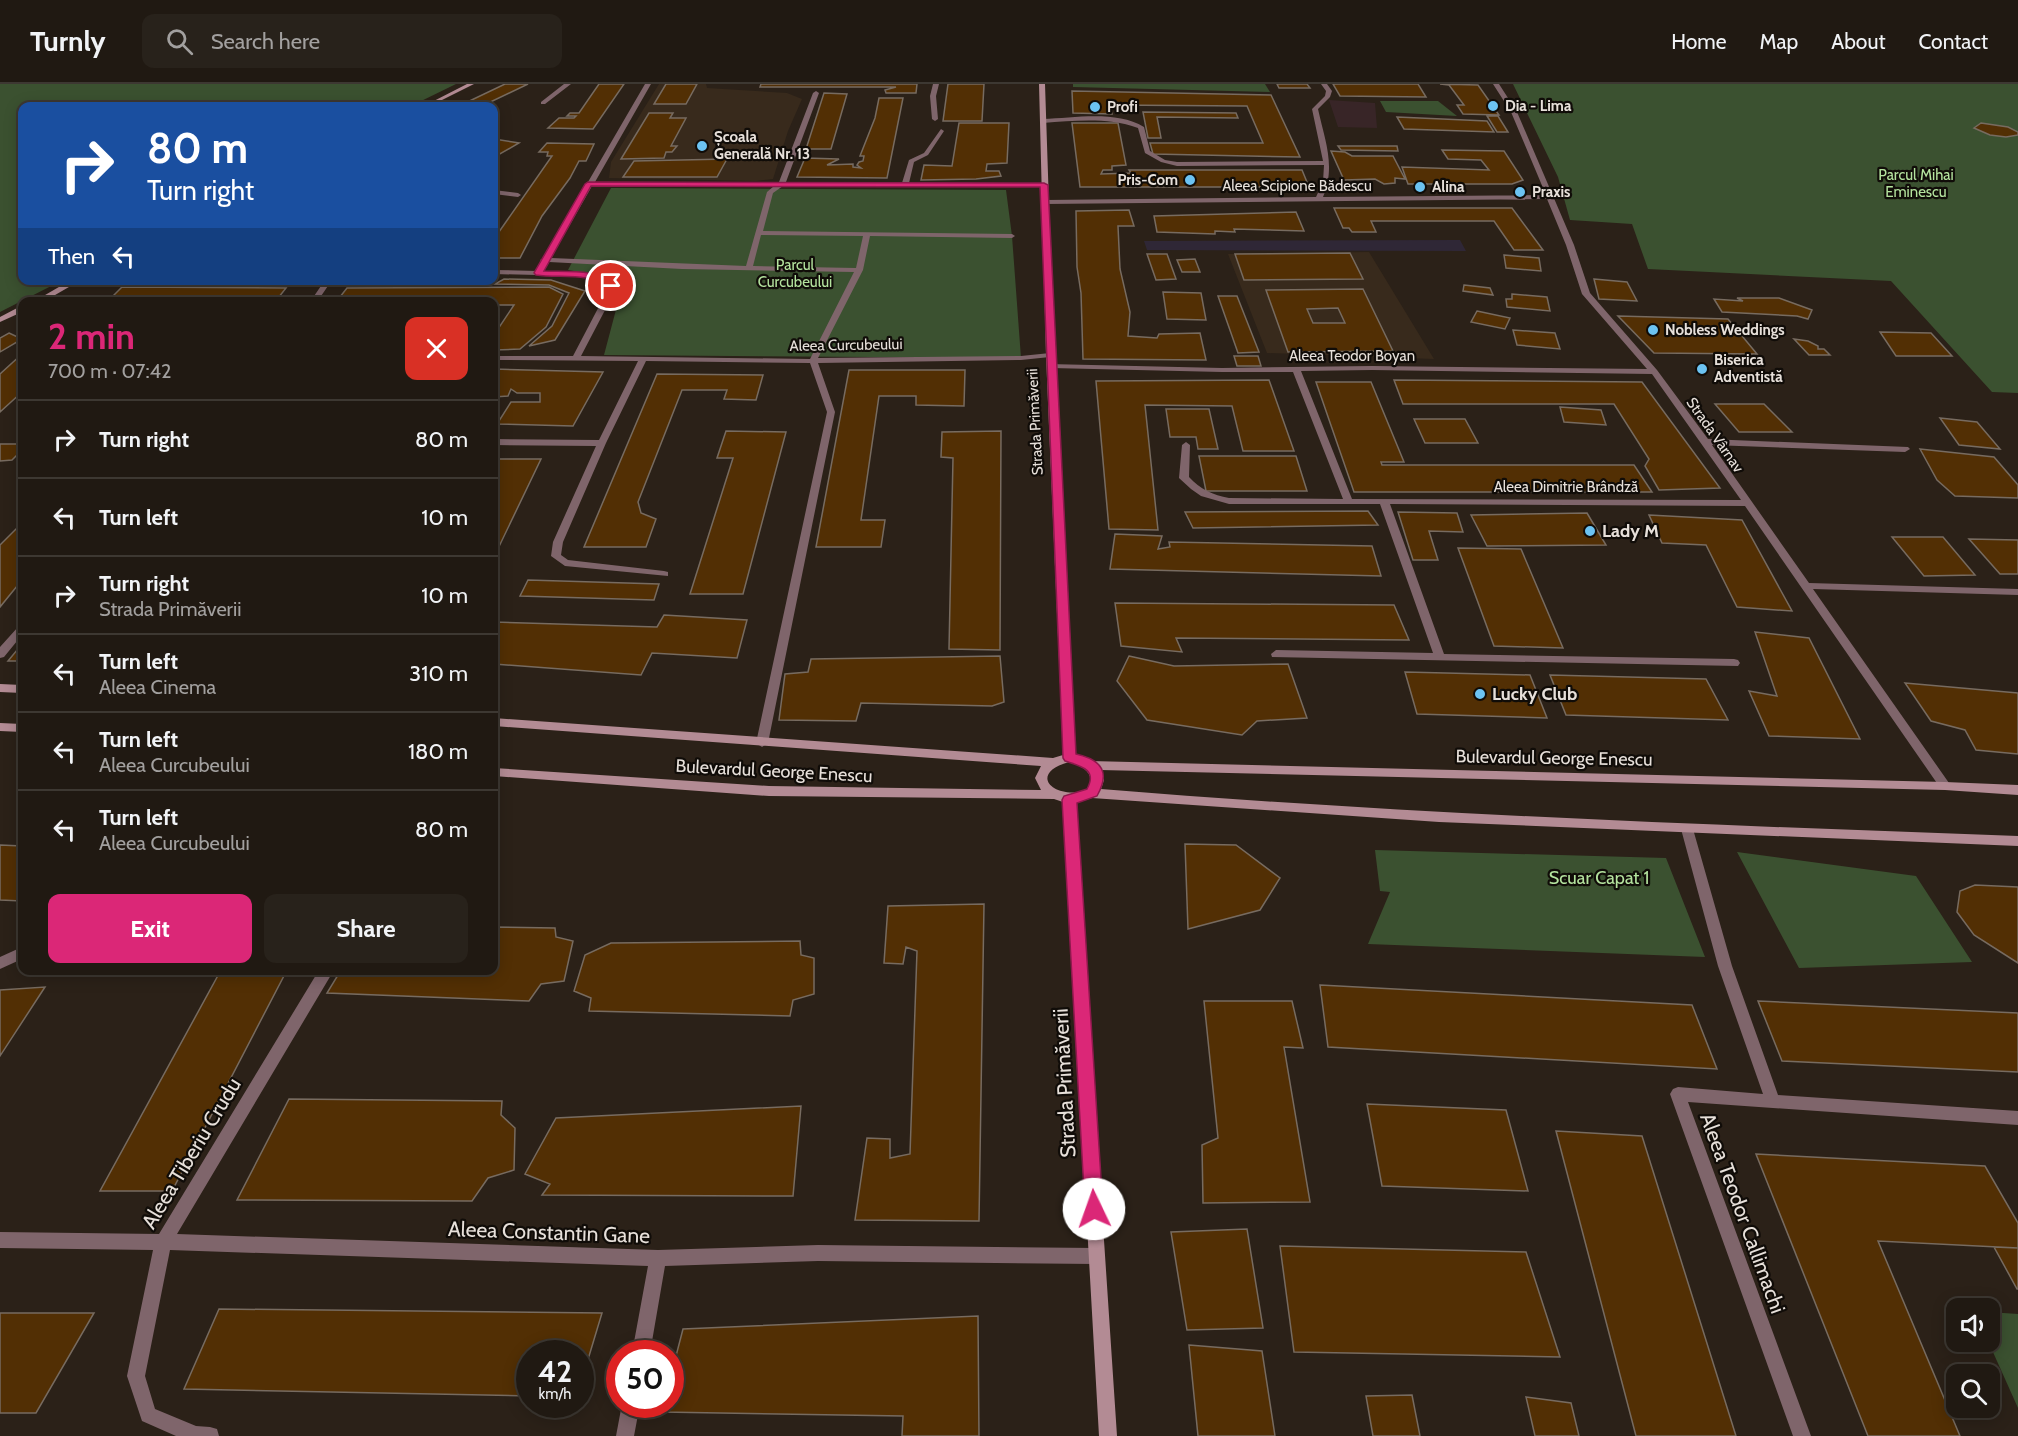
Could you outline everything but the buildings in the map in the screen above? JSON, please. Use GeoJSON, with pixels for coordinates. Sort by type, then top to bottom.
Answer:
{"type":"FeatureCollection","features":[{"type":"Feature","properties":{"kind":"main road"},"geometry":{"type":"LineString","coordinates":[[435,102],[471,84]]}},
{"type":"Feature","properties":{"kind":"main road","name":"Strada Primăverii"},"geometry":{"type":"LineString","coordinates":[[1042,84],[1050,355],[1069,758]]}},
{"type":"Feature","properties":{"kind":"main road"},"geometry":{"type":"LineString","coordinates":[[46,297],[68,285]]}},
{"type":"Feature","properties":{"kind":"main road"},"geometry":{"type":"LineString","coordinates":[[0,320],[18,311]]}},
{"type":"Feature","properties":{"kind":"main road"},"geometry":{"type":"LineString","coordinates":[[0,688],[18,689]]}},
{"type":"Feature","properties":{"kind":"main road","name":"Bulevardul George Enescu"},"geometry":{"type":"LineString","coordinates":[[498,722],[1051,762]]}},
{"type":"Feature","properties":{"kind":"main road"},"geometry":{"type":"LineString","coordinates":[[0,727],[18,728]]}},
{"type":"Feature","properties":{"kind":"main road"},"geometry":{"type":"LineString","coordinates":[[1092,793],[1098,776],[1084,761],[1069,758],[1051,762],[1041,773],[1046,790],[1052,795],[1069,800],[1092,793],[1215,804],[1375,814],[1687,829],[2018,841]]}},
{"type":"Feature","properties":{"kind":"main road","name":"Bulevardul George Enescu"},"geometry":{"type":"LineString","coordinates":[[1090,765],[1945,786],[2018,790]]}},
{"type":"Feature","properties":{"kind":"main road","name":"Bulevardul George Enescu"},"geometry":{"type":"LineString","coordinates":[[498,772],[769,791],[1052,795]]}},
{"type":"Feature","properties":{"kind":"main road","name":"Strada Primăverii"},"geometry":{"type":"LineString","coordinates":[[1069,800],[1108,1436]]}},
{"type":"Feature","properties":{"kind":"street"},"geometry":{"type":"LineString","coordinates":[[543,103],[568,84]]}},
{"type":"Feature","properties":{"kind":"street"},"geometry":{"type":"LineString","coordinates":[[539,273],[544,260],[648,84]]}},
{"type":"Feature","properties":{"kind":"street"},"geometry":{"type":"LineString","coordinates":[[935,119],[933,96],[936,84]]}},
{"type":"Feature","properties":{"kind":"street"},"geometry":{"type":"LineString","coordinates":[[1318,200],[1326,182],[1327,163],[1315,109],[1328,96],[1329,91],[1324,84]]}},
{"type":"Feature","properties":{"kind":"street","name":"Strada Vârnav"},"geometry":{"type":"LineString","coordinates":[[1496,84],[1514,112],[1550,197],[1586,294],[1654,372],[1807,586],[1945,786]]}},
{"type":"Feature","properties":{"kind":"street"},"geometry":{"type":"LineString","coordinates":[[749,267],[771,192],[782,184],[816,93]]}},
{"type":"Feature","properties":{"kind":"street"},"geometry":{"type":"LineString","coordinates":[[1043,121],[1110,120],[1134,124],[1141,127],[1147,152],[1163,161],[1177,164],[1327,163]]}},
{"type":"Feature","properties":{"kind":"street"},"geometry":{"type":"LineString","coordinates":[[905,185],[911,161],[926,154],[941,131]]}},
{"type":"Feature","properties":{"kind":"street"},"geometry":{"type":"LineString","coordinates":[[588,184],[1044,185]]}},
{"type":"Feature","properties":{"kind":"street"},"geometry":{"type":"LineString","coordinates":[[498,192],[518,195]]}},
{"type":"Feature","properties":{"kind":"street","name":"Aleea Scipione Bădescu"},"geometry":{"type":"LineString","coordinates":[[1045,202],[1550,197]]}},
{"type":"Feature","properties":{"kind":"street"},"geometry":{"type":"LineString","coordinates":[[760,233],[1012,236]]}},
{"type":"Feature","properties":{"kind":"street"},"geometry":{"type":"LineString","coordinates":[[762,743],[831,412],[813,362],[859,270],[867,235]]}},
{"type":"Feature","properties":{"kind":"street"},"geometry":{"type":"LineString","coordinates":[[544,260],[859,270]]}},
{"type":"Feature","properties":{"kind":"street"},"geometry":{"type":"LineString","coordinates":[[498,272],[585,275],[604,280],[611,286],[610,293],[576,358]]}},
{"type":"Feature","properties":{"kind":"street","name":"Aleea Curcubeului"},"geometry":{"type":"LineString","coordinates":[[498,358],[813,362],[1021,358],[1050,355]]}},
{"type":"Feature","properties":{"kind":"street"},"geometry":{"type":"LineString","coordinates":[[643,359],[558,542],[556,556],[565,563],[664,574]]}},
{"type":"Feature","properties":{"kind":"street","name":"Aleea Teodor Boyan"},"geometry":{"type":"LineString","coordinates":[[1051,366],[1222,370],[1654,372]]}},
{"type":"Feature","properties":{"kind":"street"},"geometry":{"type":"LineString","coordinates":[[1296,369],[1348,500]]}},
{"type":"Feature","properties":{"kind":"street"},"geometry":{"type":"LineString","coordinates":[[498,442],[602,443]]}},
{"type":"Feature","properties":{"kind":"street"},"geometry":{"type":"LineString","coordinates":[[1705,442],[1905,449]]}},
{"type":"Feature","properties":{"kind":"street","name":"Aleea Dimitrie Brândză"},"geometry":{"type":"LineString","coordinates":[[1186,445],[1184,478],[1194,489],[1207,496],[1229,501],[1747,503]]}},
{"type":"Feature","properties":{"kind":"street"},"geometry":{"type":"LineString","coordinates":[[1384,501],[1440,657]]}},
{"type":"Feature","properties":{"kind":"street"},"geometry":{"type":"LineString","coordinates":[[1807,586],[2018,592]]}},
{"type":"Feature","properties":{"kind":"street"},"geometry":{"type":"LineString","coordinates":[[0,654],[18,634]]}},
{"type":"Feature","properties":{"kind":"street"},"geometry":{"type":"LineString","coordinates":[[1276,654],[1734,663]]}},
{"type":"Feature","properties":{"kind":"street"},"geometry":{"type":"LineString","coordinates":[[1687,829],[1725,966],[1773,1102]]}},
{"type":"Feature","properties":{"kind":"street"},"geometry":{"type":"LineString","coordinates":[[0,963],[18,955]]}},
{"type":"Feature","properties":{"kind":"street","name":"Aleea Tiberiu Crudu"},"geometry":{"type":"LineString","coordinates":[[210,1436],[196,1435],[148,1415],[135,1376],[163,1242],[324,975]]}},
{"type":"Feature","properties":{"kind":"street","name":"Aleea Teodor Callimachi"},"geometry":{"type":"LineString","coordinates":[[1802,1436],[1678,1094],[2018,1119]]}},
{"type":"Feature","properties":{"kind":"street","name":"Aleea Constantin Gane"},"geometry":{"type":"LineString","coordinates":[[0,1240],[163,1242],[658,1258],[818,1253],[1096,1256]]}},
{"type":"Feature","properties":{"kind":"street"},"geometry":{"type":"LineString","coordinates":[[643,1340],[658,1258]]}},
{"type":"Feature","properties":{"kind":"street"},"geometry":{"type":"LineString","coordinates":[[625,1436],[628,1418]]}},
{"type":"Feature","properties":{"kind":"shaded area","name":"Școala Generală Nr. 13"},"geometry":{"type":"Polygon","coordinates":[[[659,84],[706,84],[707,88],[787,93],[802,99],[788,131],[773,179],[756,181],[609,178],[611,162],[659,84]]]}},
{"type":"Feature","properties":{"kind":"shaded area"},"geometry":{"type":"Polygon","coordinates":[[[1329,100],[1375,103],[1377,128],[1338,127],[1329,100]]]}},
{"type":"Feature","properties":{"kind":"shaded area"},"geometry":{"type":"Polygon","coordinates":[[[1460,240],[1466,251],[1147,250],[1144,241],[1460,240]]]}},
{"type":"Feature","properties":{"kind":"shaded area"},"geometry":{"type":"Polygon","coordinates":[[[1369,252],[1434,359],[1267,353],[1228,254],[1369,252]]]}},
{"type":"Feature","properties":{"kind":"green space"},"geometry":{"type":"Polygon","coordinates":[[[0,84],[456,84],[419,102],[18,102],[18,285],[53,285],[30,297],[18,297],[18,303],[0,312],[0,84]]]}},
{"type":"Feature","properties":{"kind":"green space"},"geometry":{"type":"Polygon","coordinates":[[[1073,84],[1265,84],[1270,92],[1073,87],[1073,84]]]}},
{"type":"Feature","properties":{"kind":"green space","name":"Parcul Mihai Eminescu"},"geometry":{"type":"Polygon","coordinates":[[[1513,84],[2018,84],[2018,393],[1992,392],[1891,281],[1648,269],[1632,224],[1570,220],[1558,177],[1513,84]]]}},
{"type":"Feature","properties":{"kind":"green space"},"geometry":{"type":"Polygon","coordinates":[[[1380,101],[1438,101],[1457,116],[1386,112],[1380,101]]]}},
{"type":"Feature","properties":{"kind":"green space","name":"Parcul Curcubeului"},"geometry":{"type":"Polygon","coordinates":[[[611,188],[1006,190],[1012,236],[1021,358],[604,355],[622,287],[615,278],[568,270],[611,188]]]}},
{"type":"Feature","properties":{"kind":"green space","name":"Scuar Capat 1"},"geometry":{"type":"Polygon","coordinates":[[[1375,850],[1666,858],[1705,957],[1368,944],[1390,892],[1380,891],[1375,850]]]}},
{"type":"Feature","properties":{"kind":"green space"},"geometry":{"type":"Polygon","coordinates":[[[1737,852],[1916,876],[1972,962],[1799,968],[1737,852]]]}},
{"type":"Feature","properties":{"kind":"green space"},"geometry":{"type":"Polygon","coordinates":[[[2000,1313],[2018,1314],[2018,1408],[1993,1352],[2000,1352],[2000,1313]]]}},
{"type":"Feature","properties":{"kind":"place","name":"Dia - Lima"},"geometry":{"type":"Point","coordinates":[1493,106]}},
{"type":"Feature","properties":{"kind":"place","name":"Profi"},"geometry":{"type":"Point","coordinates":[1095,107]}},
{"type":"Feature","properties":{"kind":"place","name":"Școala Generală Nr. 13"},"geometry":{"type":"Point","coordinates":[702,146]}},
{"type":"Feature","properties":{"kind":"place","name":"Pris-Com"},"geometry":{"type":"Point","coordinates":[1190,180]}},
{"type":"Feature","properties":{"kind":"place","name":"Alina"},"geometry":{"type":"Point","coordinates":[1420,187]}},
{"type":"Feature","properties":{"kind":"place","name":"Praxis"},"geometry":{"type":"Point","coordinates":[1520,192]}},
{"type":"Feature","properties":{"kind":"place","name":"Nobless Weddings"},"geometry":{"type":"Point","coordinates":[1653,330]}},
{"type":"Feature","properties":{"kind":"place","name":"Biserica Adventistă"},"geometry":{"type":"Point","coordinates":[1702,369]}},
{"type":"Feature","properties":{"kind":"place","name":"Lady M"},"geometry":{"type":"Point","coordinates":[1590,531]}},
{"type":"Feature","properties":{"kind":"place","name":"Lucky Club"},"geometry":{"type":"Point","coordinates":[1480,694]}},
{"type":"Feature","properties":{"kind":"route"},"geometry":{"type":"LineString","coordinates":[[611,286],[604,280],[585,275],[539,273],[544,260],[588,184],[1044,185],[1069,758],[1084,761],[1095,770],[1098,776],[1098,782],[1092,793],[1069,800],[1094,1209]]}}]}
